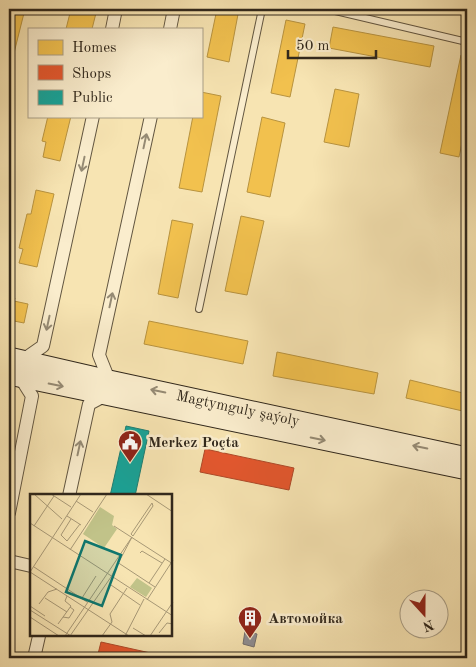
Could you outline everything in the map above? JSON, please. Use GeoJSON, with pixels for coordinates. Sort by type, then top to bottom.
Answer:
{"type":"FeatureCollection","features":[{"type":"Feature","properties":{"kind":"street"},"geometry":{"type":"LineString","coordinates":[[112,28],[116,9]]}},
{"type":"Feature","properties":{"kind":"street"},"geometry":{"type":"LineString","coordinates":[[170,28],[174,9]]}},
{"type":"Feature","properties":{"kind":"street"},"geometry":{"type":"LineString","coordinates":[[9,513],[32,396],[15,368],[43,346],[93,118]]}},
{"type":"Feature","properties":{"kind":"street"},"geometry":{"type":"LineString","coordinates":[[69,494],[89,404],[108,388],[99,355],[151,118]]}},
{"type":"Feature","properties":{"kind":"street","name":"Magtymguly şaýoly"},"geometry":{"type":"LineString","coordinates":[[15,368],[467,470]]}},
{"type":"Feature","properties":{"kind":"street","name":"Magtymguly şaýoly"},"geometry":{"type":"LineString","coordinates":[[108,388],[467,457]]}},
{"type":"Feature","properties":{"kind":"street"},"geometry":{"type":"LineString","coordinates":[[9,561],[30,566]]}},
{"type":"Feature","properties":{"kind":"street"},"geometry":{"type":"LineString","coordinates":[[34,658],[39,637]]}},
{"type":"Feature","properties":{"kind":"lane"},"geometry":{"type":"LineString","coordinates":[[199,309],[262,9]]}},
{"type":"Feature","properties":{"kind":"lane"},"geometry":{"type":"LineString","coordinates":[[327,9],[467,42]]}},
{"type":"Feature","properties":{"kind":"building: Homes"},"geometry":{"type":"Polygon","coordinates":[[[9,9],[25,9],[9,73],[9,9]]]}},
{"type":"Feature","properties":{"kind":"building: Homes"},"geometry":{"type":"Polygon","coordinates":[[[71,9],[97,9],[92,28],[66,28],[71,9]]]}},
{"type":"Feature","properties":{"kind":"building: Homes"},"geometry":{"type":"Polygon","coordinates":[[[217,9],[239,9],[229,62],[207,57],[217,9]]]}},
{"type":"Feature","properties":{"kind":"building: Homes"},"geometry":{"type":"Polygon","coordinates":[[[286,20],[305,24],[290,97],[271,93],[286,20]]]}},
{"type":"Feature","properties":{"kind":"building: Homes"},"geometry":{"type":"Polygon","coordinates":[[[333,27],[434,46],[430,67],[329,48],[333,27]]]}},
{"type":"Feature","properties":{"kind":"building: Homes"},"geometry":{"type":"Polygon","coordinates":[[[461,55],[467,57],[467,119],[459,157],[440,153],[461,55]]]}},
{"type":"Feature","properties":{"kind":"building: Homes"},"geometry":{"type":"Polygon","coordinates":[[[335,89],[359,94],[349,147],[324,142],[335,89]]]}},
{"type":"Feature","properties":{"kind":"building: Homes"},"geometry":{"type":"Polygon","coordinates":[[[202,92],[221,96],[202,192],[179,188],[193,118],[202,118],[202,92]]]}},
{"type":"Feature","properties":{"kind":"building: Homes"},"geometry":{"type":"Polygon","coordinates":[[[262,117],[285,123],[270,197],[247,192],[262,117]]]}},
{"type":"Feature","properties":{"kind":"building: Homes"},"geometry":{"type":"Polygon","coordinates":[[[48,118],[71,118],[60,161],[43,157],[46,142],[42,141],[48,118]]]}},
{"type":"Feature","properties":{"kind":"building: Homes"},"geometry":{"type":"Polygon","coordinates":[[[36,190],[54,194],[37,267],[19,263],[23,249],[19,248],[27,214],[31,214],[36,190]]]}},
{"type":"Feature","properties":{"kind":"building: Homes"},"geometry":{"type":"Polygon","coordinates":[[[241,216],[264,221],[247,295],[225,291],[241,216]]]}},
{"type":"Feature","properties":{"kind":"building: Homes"},"geometry":{"type":"Polygon","coordinates":[[[172,220],[193,224],[178,298],[158,294],[172,220]]]}},
{"type":"Feature","properties":{"kind":"building: Homes"},"geometry":{"type":"Polygon","coordinates":[[[9,296],[15,298],[14,301],[28,304],[24,323],[9,320],[9,296]]]}},
{"type":"Feature","properties":{"kind":"building: Homes"},"geometry":{"type":"Polygon","coordinates":[[[149,321],[248,341],[243,364],[144,344],[149,321]]]}},
{"type":"Feature","properties":{"kind":"building: Homes"},"geometry":{"type":"Polygon","coordinates":[[[277,352],[378,373],[374,394],[273,376],[277,352]]]}},
{"type":"Feature","properties":{"kind":"building: Homes"},"geometry":{"type":"Polygon","coordinates":[[[410,380],[467,394],[467,412],[406,398],[410,380]]]}},
{"type":"Feature","properties":{"kind":"building: Shops"},"geometry":{"type":"Polygon","coordinates":[[[205,449],[294,468],[289,490],[200,472],[205,449]]]}},
{"type":"Feature","properties":{"kind":"building: Shops"},"geometry":{"type":"Polygon","coordinates":[[[101,642],[173,658],[97,658],[101,642]]]}},
{"type":"Feature","properties":{"kind":"building: Public","name":"Merkez Poçta"},"geometry":{"type":"Polygon","coordinates":[[[126,426],[149,431],[135,494],[110,494],[126,426]]]}},
{"type":"Feature","properties":{"kind":"building: Industry","name":"Автомойка"},"geometry":{"type":"Polygon","coordinates":[[[245,631],[257,634],[254,647],[243,644],[245,631]]]}},
{"type":"Feature","properties":{"kind":"place","name":"Merkez Poçta"},"geometry":{"type":"Point","coordinates":[130,463]}},
{"type":"Feature","properties":{"kind":"place","name":"Автомойка"},"geometry":{"type":"Point","coordinates":[250,639]}}]}
